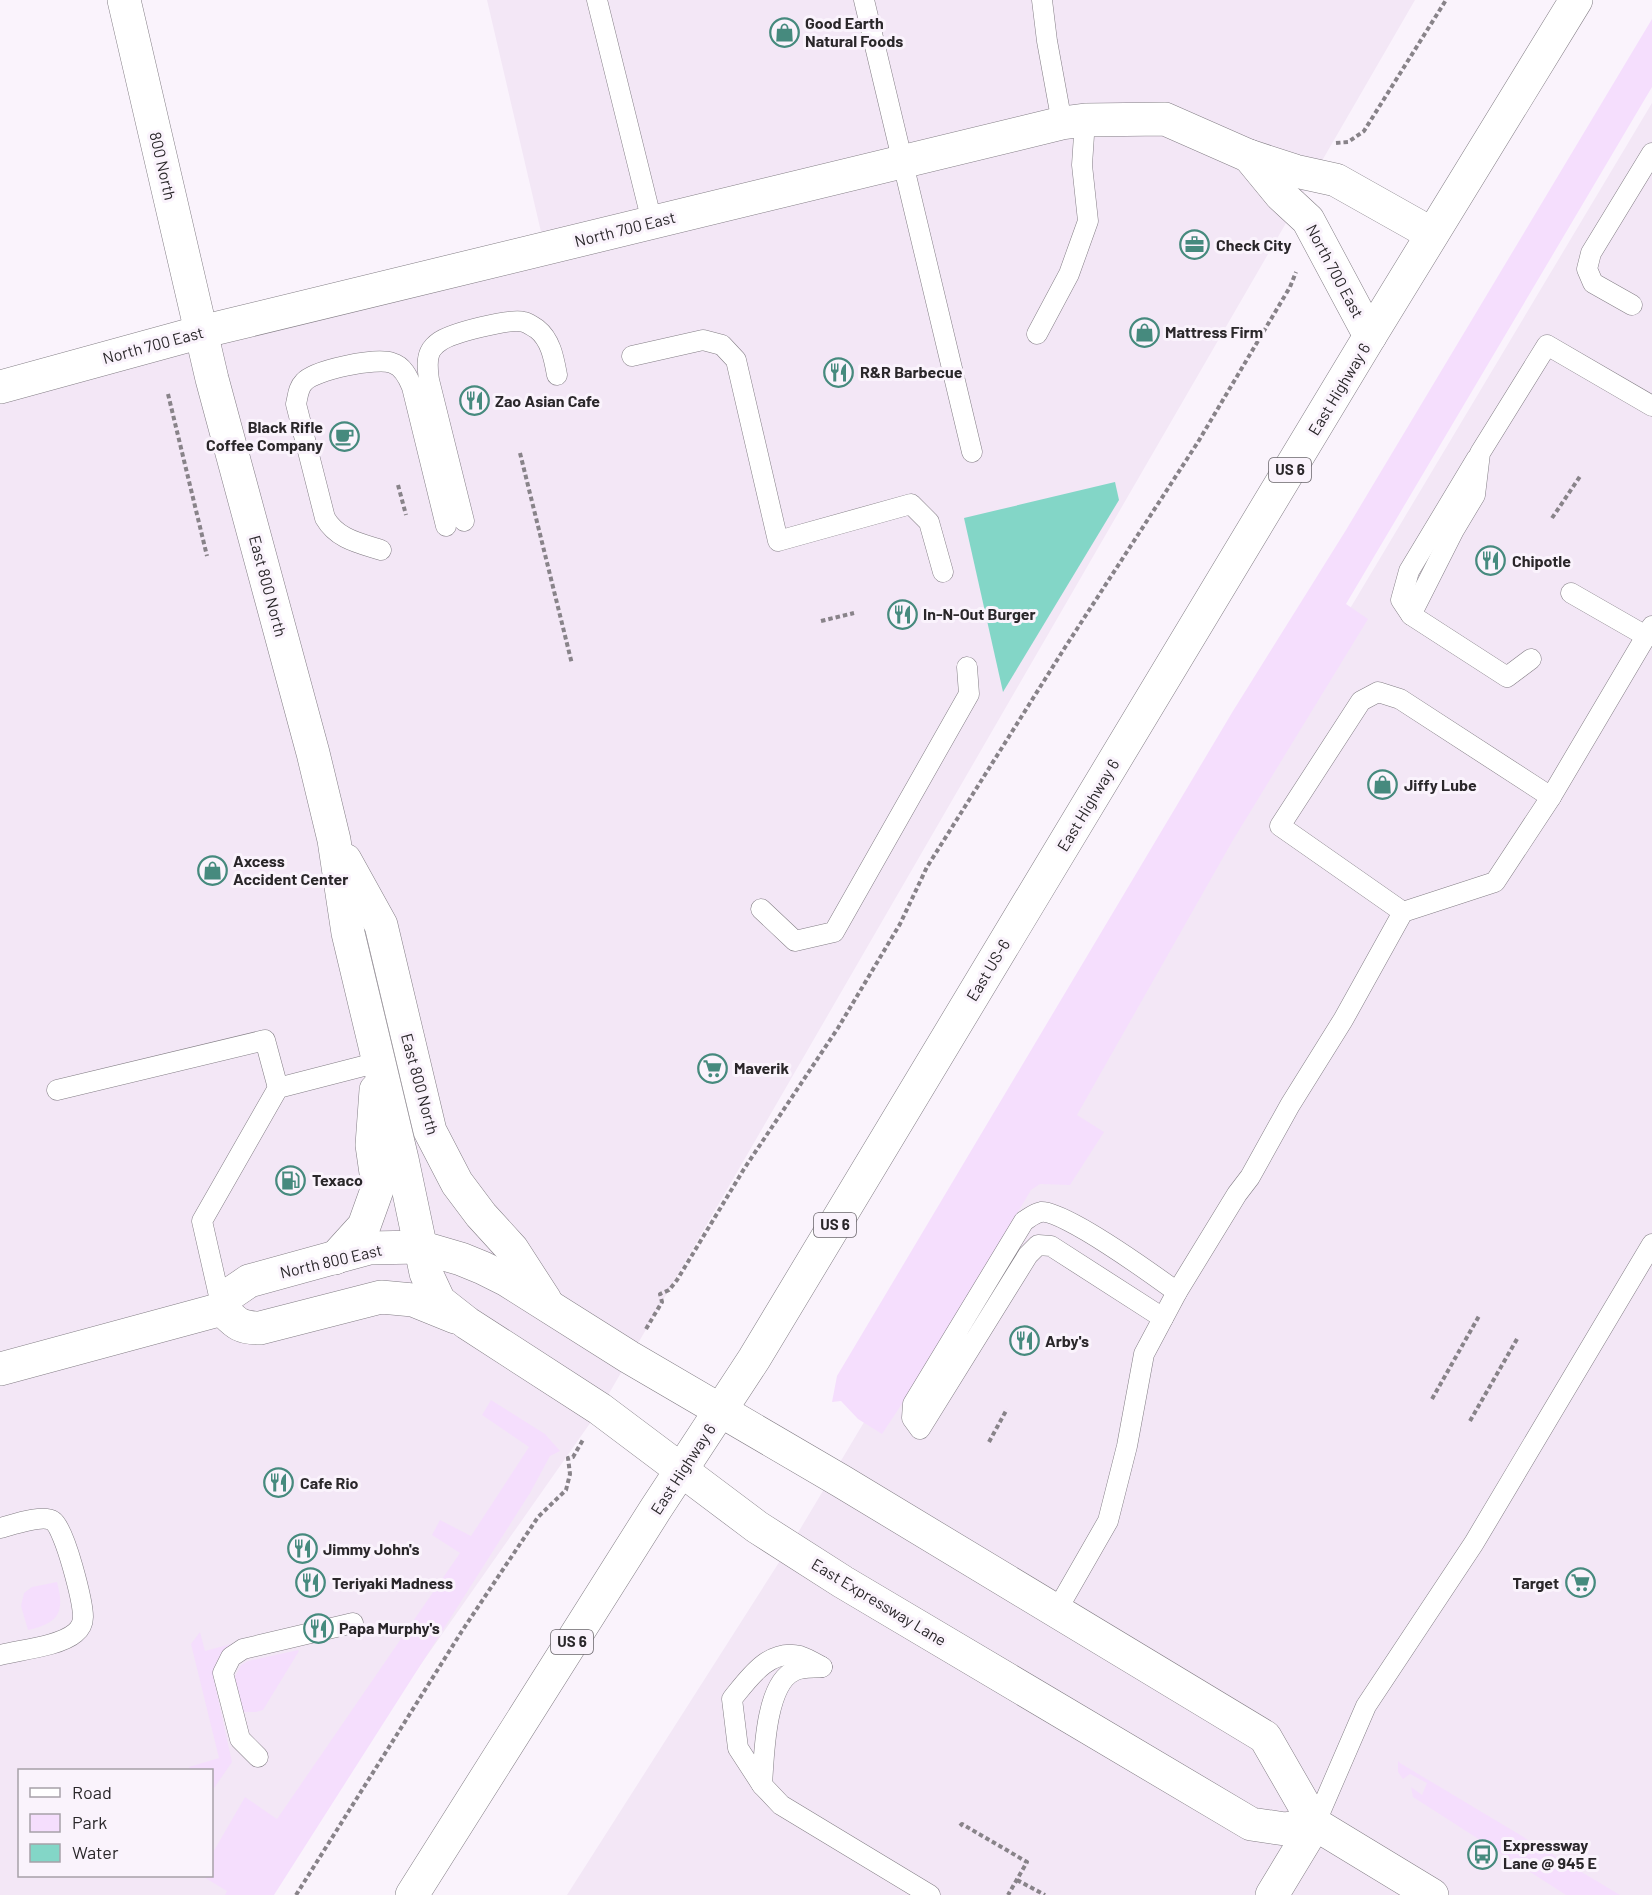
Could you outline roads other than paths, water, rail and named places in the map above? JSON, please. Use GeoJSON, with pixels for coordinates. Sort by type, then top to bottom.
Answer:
{"type":"FeatureCollection","features":[{"type":"Feature","properties":{"kind":"main road","name":"800 North"},"geometry":{"type":"LineString","coordinates":[[124,0],[201,332]]}},
{"type":"Feature","properties":{"kind":"main road","name":"East Highway 6"},"geometry":{"type":"LineString","coordinates":[[1030,902],[1370,336],[1576,0]]}},
{"type":"Feature","properties":{"kind":"main road","name":"North 700 East"},"geometry":{"type":"LineString","coordinates":[[0,387],[201,332],[902,160],[1073,121],[1165,119],[1249,156],[1295,171],[1336,180],[1432,234]]}},
{"type":"Feature","properties":{"kind":"main road","name":"North 700 East"},"geometry":{"type":"LineString","coordinates":[[1249,156],[1281,195],[1308,220],[1370,336]]}},
{"type":"Feature","properties":{"kind":"main road","name":"East 800 North"},"geometry":{"type":"LineString","coordinates":[[201,332],[314,753],[334,840],[348,933],[426,1273],[439,1301],[467,1323]]}},
{"type":"Feature","properties":{"kind":"main road","name":"East 800 North"},"geometry":{"type":"LineString","coordinates":[[334,840],[381,925],[430,1131],[457,1183],[481,1215],[512,1249],[549,1306]]}},
{"type":"Feature","properties":{"kind":"main road","name":"East US-6"},"geometry":{"type":"LineString","coordinates":[[947,1038],[1030,902]]}},
{"type":"Feature","properties":{"kind":"main road","name":"East Highway 6"},"geometry":{"type":"LineString","coordinates":[[412,1895],[721,1410],[947,1038]]}},
{"type":"Feature","properties":{"kind":"main road"},"geometry":{"type":"LineString","coordinates":[[335,1258],[364,1226],[378,1187],[372,1145],[379,1062]]}},
{"type":"Feature","properties":{"kind":"main road"},"geometry":{"type":"LineString","coordinates":[[381,1297],[404,1272],[420,1247],[429,1184],[430,1131]]}},
{"type":"Feature","properties":{"kind":"main road","name":"North 800 East"},"geometry":{"type":"LineString","coordinates":[[222,1309],[227,1296],[249,1281],[369,1248],[420,1247],[483,1268],[549,1306]]}},
{"type":"Feature","properties":{"kind":"main road"},"geometry":{"type":"LineString","coordinates":[[0,1369],[222,1309],[237,1324],[249,1328],[260,1328],[381,1297],[413,1300],[467,1323]]}},
{"type":"Feature","properties":{"kind":"main road"},"geometry":{"type":"LineString","coordinates":[[549,1306],[629,1357],[1057,1610],[1265,1737],[1315,1824],[1432,1895]]}},
{"type":"Feature","properties":{"kind":"main road","name":"East Expressway Lane"},"geometry":{"type":"LineString","coordinates":[[467,1323],[600,1409],[757,1527],[843,1582],[1251,1824],[1285,1829],[1315,1824]]}},
{"type":"Feature","properties":{"kind":"main road"},"geometry":{"type":"LineString","coordinates":[[1272,1895],[1315,1824]]}},
{"type":"Feature","properties":{"kind":"lane"},"geometry":{"type":"LineString","coordinates":[[597,0],[652,222]]}},
{"type":"Feature","properties":{"kind":"lane"},"geometry":{"type":"LineString","coordinates":[[864,0],[972,452]]}},
{"type":"Feature","properties":{"kind":"lane"},"geometry":{"type":"LineString","coordinates":[[1037,334],[1069,274],[1088,221],[1082,165],[1073,121],[1047,41],[1042,0]]}},
{"type":"Feature","properties":{"kind":"lane"},"geometry":{"type":"LineString","coordinates":[[1632,305],[1593,283],[1587,269],[1591,253],[1652,153]]}},
{"type":"Feature","properties":{"kind":"lane"},"geometry":{"type":"LineString","coordinates":[[381,550],[344,538],[331,529],[325,518],[297,404],[298,390],[304,381],[313,375],[368,362],[394,363],[406,373],[455,524],[429,380],[427,363],[430,351],[439,341],[454,335],[509,322],[524,322],[537,329],[547,340],[553,354],[557,375]]}},
{"type":"Feature","properties":{"kind":"lane"},"geometry":{"type":"LineString","coordinates":[[632,356],[703,340],[722,345],[736,360],[778,542],[911,504],[929,522],[943,572]]}},
{"type":"Feature","properties":{"kind":"lane"},"geometry":{"type":"LineString","coordinates":[[1531,659],[1508,677],[1411,615],[1401,600],[1409,571],[1547,345],[1652,406]]}},
{"type":"Feature","properties":{"kind":"lane"},"geometry":{"type":"LineString","coordinates":[[1057,1610],[1108,1521],[1127,1446],[1143,1354],[1177,1292],[1237,1194],[1250,1177],[1290,1105],[1342,1020],[1402,912],[1495,882],[1551,797],[1649,631],[1571,593]]}},
{"type":"Feature","properties":{"kind":"lane"},"geometry":{"type":"LineString","coordinates":[[760,909],[795,941],[834,932],[969,694],[967,667]]}},
{"type":"Feature","properties":{"kind":"lane"},"geometry":{"type":"LineString","coordinates":[[1402,912],[1280,826],[1361,701],[1378,692],[1400,699],[1551,797]]}},
{"type":"Feature","properties":{"kind":"lane"},"geometry":{"type":"LineString","coordinates":[[57,1090],[265,1040],[278,1088],[202,1221],[222,1309]]}},
{"type":"Feature","properties":{"kind":"lane"},"geometry":{"type":"LineString","coordinates":[[278,1088],[379,1062]]}},
{"type":"Feature","properties":{"kind":"lane"},"geometry":{"type":"LineString","coordinates":[[1163,1318],[1051,1246],[1038,1245],[1028,1254],[920,1429],[912,1418],[913,1404],[1024,1221],[1040,1212],[1058,1215],[1145,1269],[1177,1292]]}},
{"type":"Feature","properties":{"kind":"lane"},"geometry":{"type":"LineString","coordinates":[[1315,1824],[1366,1706],[1474,1544],[1652,1244]]}},
{"type":"Feature","properties":{"kind":"lane"},"geometry":{"type":"LineString","coordinates":[[0,1528],[44,1518],[54,1521],[61,1530],[67,1545],[83,1615],[79,1629],[74,1635],[60,1641],[0,1655]]}},
{"type":"Feature","properties":{"kind":"lane"},"geometry":{"type":"LineString","coordinates":[[258,1757],[240,1739],[229,1700],[223,1673],[231,1657],[243,1649],[354,1623]]}},
{"type":"Feature","properties":{"kind":"lane"},"geometry":{"type":"LineString","coordinates":[[762,1785],[766,1733],[776,1689],[793,1671],[822,1667],[800,1656],[780,1655],[759,1667],[732,1699],[738,1748],[762,1785],[781,1805],[930,1895]]}},
{"type":"Feature","properties":{"kind":"water"},"geometry":{"type":"Polygon","coordinates":[[[1115,482],[1119,500],[1003,692],[964,518],[1115,482]]]}},
{"type":"Feature","properties":{"kind":"place","name":"Good Earth Natural Foods"},"geometry":{"type":"Point","coordinates":[784,32]}},
{"type":"Feature","properties":{"kind":"place","name":"Check City"},"geometry":{"type":"Point","coordinates":[1195,245]}},
{"type":"Feature","properties":{"kind":"place","name":"Mattress Firm"},"geometry":{"type":"Point","coordinates":[1144,332]}},
{"type":"Feature","properties":{"kind":"place","name":"R&R Barbecue"},"geometry":{"type":"Point","coordinates":[839,372]}},
{"type":"Feature","properties":{"kind":"place","name":"Zao Asian Cafe"},"geometry":{"type":"Point","coordinates":[474,401]}},
{"type":"Feature","properties":{"kind":"place","name":"Black Rifle Coffee Company"},"geometry":{"type":"Point","coordinates":[344,436]}},
{"type":"Feature","properties":{"kind":"place","name":"Chipotle"},"geometry":{"type":"Point","coordinates":[1491,561]}},
{"type":"Feature","properties":{"kind":"place","name":"In-N-Out Burger"},"geometry":{"type":"Point","coordinates":[902,614]}},
{"type":"Feature","properties":{"kind":"place","name":"Jiffy Lube"},"geometry":{"type":"Point","coordinates":[1383,785]}},
{"type":"Feature","properties":{"kind":"place","name":"Axcess Accident Center"},"geometry":{"type":"Point","coordinates":[212,870]}},
{"type":"Feature","properties":{"kind":"place","name":"Maverik"},"geometry":{"type":"Point","coordinates":[713,1068]}},
{"type":"Feature","properties":{"kind":"place","name":"Texaco"},"geometry":{"type":"Point","coordinates":[291,1180]}},
{"type":"Feature","properties":{"kind":"place","name":"Arby's"},"geometry":{"type":"Point","coordinates":[1024,1341]}},
{"type":"Feature","properties":{"kind":"place","name":"Cafe Rio"},"geometry":{"type":"Point","coordinates":[279,1483]}},
{"type":"Feature","properties":{"kind":"place","name":"Jimmy John's"},"geometry":{"type":"Point","coordinates":[302,1549]}},
{"type":"Feature","properties":{"kind":"place","name":"Teriyaki Madness"},"geometry":{"type":"Point","coordinates":[311,1583]}},
{"type":"Feature","properties":{"kind":"place","name":"Target"},"geometry":{"type":"Point","coordinates":[1580,1583]}},
{"type":"Feature","properties":{"kind":"place","name":"Papa Murphy's"},"geometry":{"type":"Point","coordinates":[318,1628]}},
{"type":"Feature","properties":{"kind":"place","name":"Expressway Lane @ 945 E"},"geometry":{"type":"Point","coordinates":[1482,1854]}}]}
